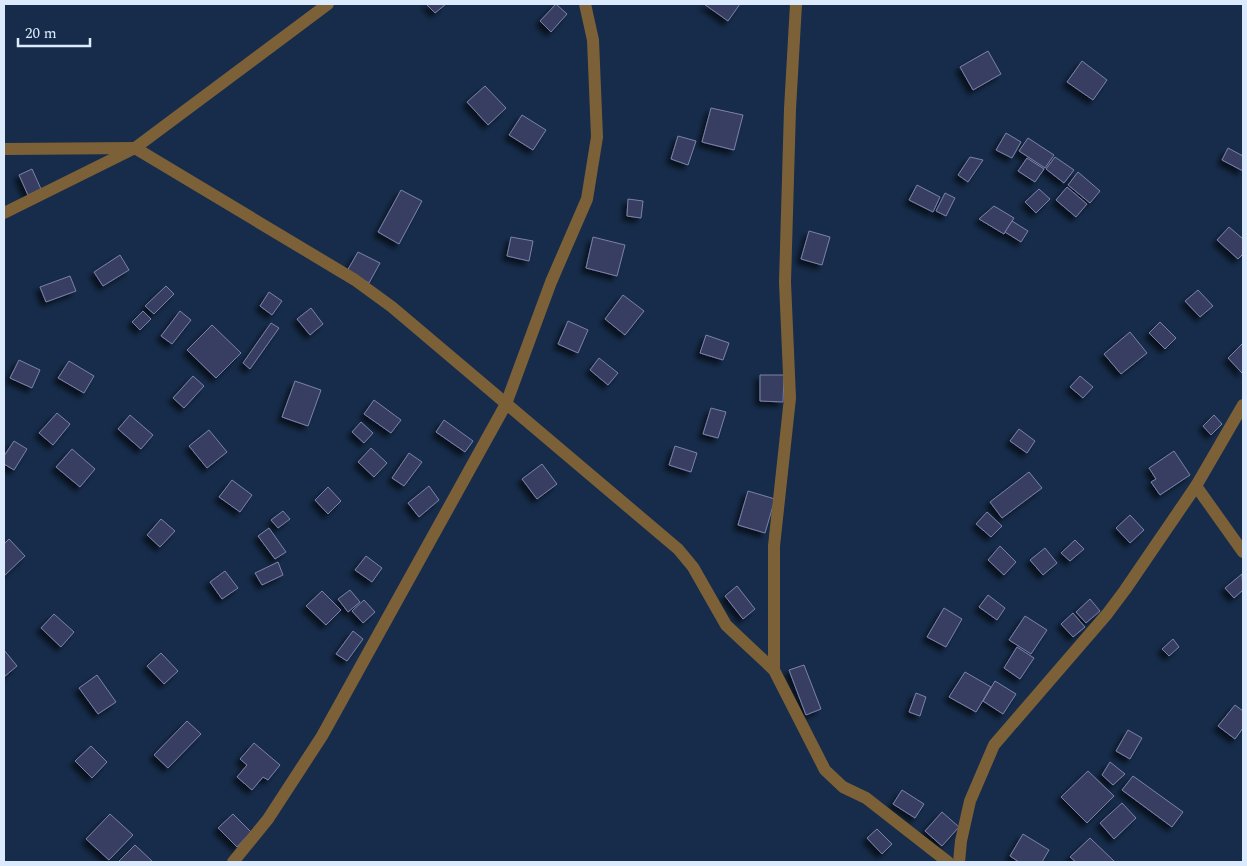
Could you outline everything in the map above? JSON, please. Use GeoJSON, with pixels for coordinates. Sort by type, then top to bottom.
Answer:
{"type":"FeatureCollection","features":[{"type":"Feature","properties":{"kind":"street"},"geometry":{"type":"LineString","coordinates":[[4,213],[135,148],[328,4]]}},
{"type":"Feature","properties":{"kind":"street"},"geometry":{"type":"LineString","coordinates":[[233,862],[268,819],[322,736],[506,404],[551,282],[587,199],[597,137],[593,40],[585,4]]}},
{"type":"Feature","properties":{"kind":"street"},"geometry":{"type":"LineString","coordinates":[[774,670],[774,546],[790,398],[785,282],[789,118],[796,4]]}},
{"type":"Feature","properties":{"kind":"street"},"geometry":{"type":"LineString","coordinates":[[4,149],[135,148],[356,280],[392,306],[678,549],[694,567],[726,624],[774,670],[825,770],[843,787],[866,798],[948,862]]}},
{"type":"Feature","properties":{"kind":"street"},"geometry":{"type":"LineString","coordinates":[[959,862],[961,841],[970,801],[994,744],[1107,614],[1196,486],[1243,405]]}},
{"type":"Feature","properties":{"kind":"street"},"geometry":{"type":"LineString","coordinates":[[1196,486],[1243,552]]}},
{"type":"Feature","properties":{"kind":"building"},"geometry":{"type":"Polygon","coordinates":[[[426,4],[446,4],[435,13],[426,4]]]}},
{"type":"Feature","properties":{"kind":"building"},"geometry":{"type":"Polygon","coordinates":[[[556,4],[567,14],[551,32],[540,21],[556,4]]]}},
{"type":"Feature","properties":{"kind":"building"},"geometry":{"type":"Polygon","coordinates":[[[704,4],[740,4],[728,21],[704,4]]]}},
{"type":"Feature","properties":{"kind":"building"},"geometry":{"type":"Polygon","coordinates":[[[988,51],[1001,74],[973,90],[960,67],[988,51]]]}},
{"type":"Feature","properties":{"kind":"building"},"geometry":{"type":"Polygon","coordinates":[[[1082,61],[1107,80],[1093,100],[1067,82],[1082,61]]]}},
{"type":"Feature","properties":{"kind":"building"},"geometry":{"type":"Polygon","coordinates":[[[485,86],[506,108],[488,125],[467,102],[485,86]]]}},
{"type":"Feature","properties":{"kind":"building"},"geometry":{"type":"Polygon","coordinates":[[[711,108],[743,115],[734,150],[702,142],[711,108]]]}},
{"type":"Feature","properties":{"kind":"building"},"geometry":{"type":"Polygon","coordinates":[[[522,115],[546,130],[533,150],[509,135],[522,115]]]}},
{"type":"Feature","properties":{"kind":"building"},"geometry":{"type":"Polygon","coordinates":[[[1006,133],[1021,142],[1012,158],[996,150],[1006,133]]]}},
{"type":"Feature","properties":{"kind":"building"},"geometry":{"type":"Polygon","coordinates":[[[678,136],[696,141],[688,165],[671,159],[678,136]]]}},
{"type":"Feature","properties":{"kind":"building"},"geometry":{"type":"Polygon","coordinates":[[[1028,138],[1054,155],[1045,168],[1019,151],[1028,138]]]}},
{"type":"Feature","properties":{"kind":"building"},"geometry":{"type":"Polygon","coordinates":[[[1228,148],[1243,156],[1243,171],[1222,160],[1228,148]]]}},
{"type":"Feature","properties":{"kind":"building"},"geometry":{"type":"Polygon","coordinates":[[[970,157],[983,160],[968,182],[958,175],[970,157]]]}},
{"type":"Feature","properties":{"kind":"building"},"geometry":{"type":"Polygon","coordinates":[[[1055,157],[1074,170],[1064,183],[1046,169],[1055,157]]]}},
{"type":"Feature","properties":{"kind":"building"},"geometry":{"type":"Polygon","coordinates":[[[1027,158],[1044,169],[1035,182],[1018,171],[1027,158]]]}},
{"type":"Feature","properties":{"kind":"building"},"geometry":{"type":"Polygon","coordinates":[[[32,169],[41,189],[28,195],[19,175],[32,169]]]}},
{"type":"Feature","properties":{"kind":"building"},"geometry":{"type":"Polygon","coordinates":[[[1078,172],[1100,191],[1090,203],[1068,185],[1078,172]]]}},
{"type":"Feature","properties":{"kind":"building"},"geometry":{"type":"Polygon","coordinates":[[[917,185],[940,197],[933,212],[909,200],[917,185]]]}},
{"type":"Feature","properties":{"kind":"building"},"geometry":{"type":"Polygon","coordinates":[[[1067,187],[1087,204],[1076,217],[1056,200],[1067,187]]]}},
{"type":"Feature","properties":{"kind":"building"},"geometry":{"type":"Polygon","coordinates":[[[1039,189],[1050,199],[1036,213],[1025,202],[1039,189]]]}},
{"type":"Feature","properties":{"kind":"building"},"geometry":{"type":"Polygon","coordinates":[[[401,190],[422,201],[399,244],[378,232],[401,190]]]}},
{"type":"Feature","properties":{"kind":"building"},"geometry":{"type":"Polygon","coordinates":[[[945,193],[955,198],[946,216],[936,211],[945,193]]]}},
{"type":"Feature","properties":{"kind":"building"},"geometry":{"type":"Polygon","coordinates":[[[628,199],[643,201],[641,218],[627,216],[628,199]]]}},
{"type":"Feature","properties":{"kind":"building"},"geometry":{"type":"Polygon","coordinates":[[[994,206],[1014,218],[1004,234],[979,219],[994,206]]]}},
{"type":"Feature","properties":{"kind":"building"},"geometry":{"type":"Polygon","coordinates":[[[1012,221],[1028,231],[1021,242],[1005,232],[1012,221]]]}},
{"type":"Feature","properties":{"kind":"building"},"geometry":{"type":"Polygon","coordinates":[[[1229,227],[1243,239],[1243,254],[1238,259],[1217,240],[1229,227]]]}},
{"type":"Feature","properties":{"kind":"building"},"geometry":{"type":"Polygon","coordinates":[[[809,231],[830,237],[822,265],[801,259],[809,231]]]}},
{"type":"Feature","properties":{"kind":"building"},"geometry":{"type":"Polygon","coordinates":[[[511,237],[533,241],[529,261],[507,256],[511,237]]]}},
{"type":"Feature","properties":{"kind":"building"},"geometry":{"type":"Polygon","coordinates":[[[593,237],[625,245],[617,276],[586,268],[593,237]]]}},
{"type":"Feature","properties":{"kind":"building"},"geometry":{"type":"Polygon","coordinates":[[[358,252],[380,263],[369,283],[347,271],[358,252]]]}},
{"type":"Feature","properties":{"kind":"building"},"geometry":{"type":"Polygon","coordinates":[[[120,255],[129,270],[103,286],[94,272],[120,255]]]}},
{"type":"Feature","properties":{"kind":"building"},"geometry":{"type":"Polygon","coordinates":[[[70,276],[76,291],[46,302],[40,287],[70,276]]]}},
{"type":"Feature","properties":{"kind":"building"},"geometry":{"type":"Polygon","coordinates":[[[166,286],[174,294],[154,314],[145,306],[166,286]]]}},
{"type":"Feature","properties":{"kind":"building"},"geometry":{"type":"Polygon","coordinates":[[[1198,290],[1213,306],[1200,317],[1185,301],[1198,290]]]}},
{"type":"Feature","properties":{"kind":"building"},"geometry":{"type":"Polygon","coordinates":[[[269,292],[282,301],[272,315],[260,306],[269,292]]]}},
{"type":"Feature","properties":{"kind":"building"},"geometry":{"type":"Polygon","coordinates":[[[623,295],[644,311],[625,335],[605,319],[623,295]]]}},
{"type":"Feature","properties":{"kind":"building"},"geometry":{"type":"Polygon","coordinates":[[[311,308],[323,324],[310,335],[297,319],[311,308]]]}},
{"type":"Feature","properties":{"kind":"building"},"geometry":{"type":"Polygon","coordinates":[[[143,311],[151,319],[140,330],[132,322],[143,311]]]}},
{"type":"Feature","properties":{"kind":"building"},"geometry":{"type":"Polygon","coordinates":[[[180,311],[191,320],[172,344],[161,336],[180,311]]]}},
{"type":"Feature","properties":{"kind":"building"},"geometry":{"type":"Polygon","coordinates":[[[568,321],[588,330],[578,353],[558,344],[568,321]]]}},
{"type":"Feature","properties":{"kind":"building"},"geometry":{"type":"Polygon","coordinates":[[[1160,322],[1176,338],[1165,349],[1149,333],[1160,322]]]}},
{"type":"Feature","properties":{"kind":"building"},"geometry":{"type":"Polygon","coordinates":[[[271,323],[279,328],[250,369],[243,363],[271,323]]]}},
{"type":"Feature","properties":{"kind":"building"},"geometry":{"type":"Polygon","coordinates":[[[212,325],[241,353],[216,378],[187,350],[212,325]]]}},
{"type":"Feature","properties":{"kind":"building"},"geometry":{"type":"Polygon","coordinates":[[[1130,332],[1147,353],[1121,374],[1104,354],[1130,332]]]}},
{"type":"Feature","properties":{"kind":"building"},"geometry":{"type":"Polygon","coordinates":[[[706,335],[729,343],[723,360],[700,353],[706,335]]]}},
{"type":"Feature","properties":{"kind":"building"},"geometry":{"type":"Polygon","coordinates":[[[1243,343],[1243,371],[1242,373],[1228,358],[1243,343]]]}},
{"type":"Feature","properties":{"kind":"building"},"geometry":{"type":"Polygon","coordinates":[[[599,358],[618,373],[608,385],[590,370],[599,358]]]}},
{"type":"Feature","properties":{"kind":"building"},"geometry":{"type":"Polygon","coordinates":[[[19,360],[40,370],[32,388],[10,378],[19,360]]]}},
{"type":"Feature","properties":{"kind":"building"},"geometry":{"type":"Polygon","coordinates":[[[69,361],[94,376],[84,393],[58,378],[69,361]]]}},
{"type":"Feature","properties":{"kind":"building"},"geometry":{"type":"Polygon","coordinates":[[[760,375],[784,375],[783,402],[760,401],[760,375]]]}},
{"type":"Feature","properties":{"kind":"building"},"geometry":{"type":"Polygon","coordinates":[[[193,376],[204,386],[184,408],[173,398],[193,376]]]}},
{"type":"Feature","properties":{"kind":"building"},"geometry":{"type":"Polygon","coordinates":[[[1080,376],[1093,387],[1083,398],[1070,387],[1080,376]]]}},
{"type":"Feature","properties":{"kind":"building"},"geometry":{"type":"Polygon","coordinates":[[[295,381],[321,390],[308,426],[282,417],[295,381]]]}},
{"type":"Feature","properties":{"kind":"building"},"geometry":{"type":"Polygon","coordinates":[[[374,400],[401,420],[391,433],[364,414],[374,400]]]}},
{"type":"Feature","properties":{"kind":"building"},"geometry":{"type":"Polygon","coordinates":[[[711,408],[726,412],[718,438],[703,434],[711,408]]]}},
{"type":"Feature","properties":{"kind":"building"},"geometry":{"type":"Polygon","coordinates":[[[57,413],[70,424],[53,445],[39,433],[57,413]]]}},
{"type":"Feature","properties":{"kind":"building"},"geometry":{"type":"Polygon","coordinates":[[[130,415],[153,435],[141,449],[118,429],[130,415]]]}},
{"type":"Feature","properties":{"kind":"building"},"geometry":{"type":"Polygon","coordinates":[[[1214,415],[1222,424],[1211,435],[1203,426],[1214,415]]]}},
{"type":"Feature","properties":{"kind":"building"},"geometry":{"type":"Polygon","coordinates":[[[444,420],[473,441],[465,452],[436,432],[444,420]]]}},
{"type":"Feature","properties":{"kind":"building"},"geometry":{"type":"Polygon","coordinates":[[[361,422],[373,433],[364,443],[352,432],[361,422]]]}},
{"type":"Feature","properties":{"kind":"building"},"geometry":{"type":"Polygon","coordinates":[[[1019,429],[1035,441],[1027,453],[1010,441],[1019,429]]]}},
{"type":"Feature","properties":{"kind":"building"},"geometry":{"type":"Polygon","coordinates":[[[209,430],[227,452],[207,468],[189,446],[209,430]]]}},
{"type":"Feature","properties":{"kind":"building"},"geometry":{"type":"Polygon","coordinates":[[[14,441],[27,449],[14,470],[4,464],[4,456],[14,441]]]}},
{"type":"Feature","properties":{"kind":"building"},"geometry":{"type":"Polygon","coordinates":[[[675,446],[697,453],[691,472],[669,465],[675,446]]]}},
{"type":"Feature","properties":{"kind":"building"},"geometry":{"type":"Polygon","coordinates":[[[371,448],[387,463],[374,477],[358,462],[371,448]]]}},
{"type":"Feature","properties":{"kind":"building"},"geometry":{"type":"Polygon","coordinates":[[[72,449],[95,469],[80,487],[56,467],[72,449]]]}},
{"type":"Feature","properties":{"kind":"building"},"geometry":{"type":"Polygon","coordinates":[[[1174,451],[1190,475],[1160,495],[1151,482],[1156,479],[1149,468],[1174,451]]]}},
{"type":"Feature","properties":{"kind":"building"},"geometry":{"type":"Polygon","coordinates":[[[409,453],[422,462],[404,486],[392,478],[409,453]]]}},
{"type":"Feature","properties":{"kind":"building"},"geometry":{"type":"Polygon","coordinates":[[[542,464],[557,484],[537,499],[522,479],[542,464]]]}},
{"type":"Feature","properties":{"kind":"building"},"geometry":{"type":"Polygon","coordinates":[[[1029,472],[1042,488],[1002,518],[990,502],[1029,472]]]}},
{"type":"Feature","properties":{"kind":"building"},"geometry":{"type":"Polygon","coordinates":[[[232,480],[252,495],[240,512],[219,497],[232,480]]]}},
{"type":"Feature","properties":{"kind":"building"},"geometry":{"type":"Polygon","coordinates":[[[429,486],[439,500],[419,517],[408,503],[429,486]]]}},
{"type":"Feature","properties":{"kind":"building"},"geometry":{"type":"Polygon","coordinates":[[[328,487],[341,501],[328,514],[315,500],[328,487]]]}},
{"type":"Feature","properties":{"kind":"building"},"geometry":{"type":"Polygon","coordinates":[[[748,491],[775,499],[765,533],[738,525],[748,491]]]}},
{"type":"Feature","properties":{"kind":"building"},"geometry":{"type":"Polygon","coordinates":[[[283,511],[290,519],[278,528],[271,520],[283,511]]]}},
{"type":"Feature","properties":{"kind":"building"},"geometry":{"type":"Polygon","coordinates":[[[987,512],[1002,526],[991,537],[976,524],[987,512]]]}},
{"type":"Feature","properties":{"kind":"building"},"geometry":{"type":"Polygon","coordinates":[[[1130,515],[1144,530],[1130,543],[1116,528],[1130,515]]]}},
{"type":"Feature","properties":{"kind":"building"},"geometry":{"type":"Polygon","coordinates":[[[161,519],[175,531],[160,547],[147,535],[161,519]]]}},
{"type":"Feature","properties":{"kind":"building"},"geometry":{"type":"Polygon","coordinates":[[[269,528],[286,552],[275,559],[258,536],[269,528]]]}},
{"type":"Feature","properties":{"kind":"building"},"geometry":{"type":"Polygon","coordinates":[[[9,539],[25,556],[4,576],[4,544],[9,539]]]}},
{"type":"Feature","properties":{"kind":"building"},"geometry":{"type":"Polygon","coordinates":[[[1075,540],[1084,549],[1070,561],[1061,553],[1075,540]]]}},
{"type":"Feature","properties":{"kind":"building"},"geometry":{"type":"Polygon","coordinates":[[[1000,546],[1016,562],[1004,575],[988,560],[1000,546]]]}},
{"type":"Feature","properties":{"kind":"building"},"geometry":{"type":"Polygon","coordinates":[[[1045,548],[1057,563],[1043,575],[1030,560],[1045,548]]]}},
{"type":"Feature","properties":{"kind":"building"},"geometry":{"type":"Polygon","coordinates":[[[366,556],[382,568],[372,582],[355,570],[366,556]]]}},
{"type":"Feature","properties":{"kind":"building"},"geometry":{"type":"Polygon","coordinates":[[[278,562],[283,575],[262,585],[255,573],[278,562]]]}},
{"type":"Feature","properties":{"kind":"building"},"geometry":{"type":"Polygon","coordinates":[[[225,571],[238,588],[222,599],[210,582],[225,571]]]}},
{"type":"Feature","properties":{"kind":"building"},"geometry":{"type":"Polygon","coordinates":[[[1242,574],[1243,590],[1234,598],[1225,588],[1242,574]]]}},
{"type":"Feature","properties":{"kind":"building"},"geometry":{"type":"Polygon","coordinates":[[[737,586],[755,609],[743,619],[725,596],[737,586]]]}},
{"type":"Feature","properties":{"kind":"building"},"geometry":{"type":"Polygon","coordinates":[[[350,590],[360,602],[348,612],[338,599],[350,590]]]}},
{"type":"Feature","properties":{"kind":"building"},"geometry":{"type":"Polygon","coordinates":[[[322,591],[341,610],[326,625],[306,606],[322,591]]]}},
{"type":"Feature","properties":{"kind":"building"},"geometry":{"type":"Polygon","coordinates":[[[988,595],[1005,608],[997,620],[979,607],[988,595]]]}},
{"type":"Feature","properties":{"kind":"building"},"geometry":{"type":"Polygon","coordinates":[[[1090,599],[1100,611],[1086,623],[1076,612],[1090,599]]]}},
{"type":"Feature","properties":{"kind":"building"},"geometry":{"type":"Polygon","coordinates":[[[364,600],[375,612],[363,623],[352,611],[364,600]]]}},
{"type":"Feature","properties":{"kind":"building"},"geometry":{"type":"Polygon","coordinates":[[[944,608],[962,619],[946,647],[927,637],[944,608]]]}},
{"type":"Feature","properties":{"kind":"building"},"geometry":{"type":"Polygon","coordinates":[[[1073,613],[1085,627],[1073,637],[1061,624],[1073,613]]]}},
{"type":"Feature","properties":{"kind":"building"},"geometry":{"type":"Polygon","coordinates":[[[54,614],[74,632],[61,647],[41,628],[54,614]]]}},
{"type":"Feature","properties":{"kind":"building"},"geometry":{"type":"Polygon","coordinates":[[[1025,616],[1047,630],[1031,654],[1009,640],[1025,616]]]}},
{"type":"Feature","properties":{"kind":"building"},"geometry":{"type":"Polygon","coordinates":[[[353,631],[363,639],[347,661],[336,654],[353,631]]]}},
{"type":"Feature","properties":{"kind":"building"},"geometry":{"type":"Polygon","coordinates":[[[1173,639],[1179,647],[1169,656],[1162,649],[1173,639]]]}},
{"type":"Feature","properties":{"kind":"building"},"geometry":{"type":"Polygon","coordinates":[[[1017,647],[1034,658],[1020,679],[1004,668],[1017,647]]]}},
{"type":"Feature","properties":{"kind":"building"},"geometry":{"type":"Polygon","coordinates":[[[4,650],[17,666],[4,677],[4,650]]]}},
{"type":"Feature","properties":{"kind":"building"},"geometry":{"type":"Polygon","coordinates":[[[161,653],[178,671],[164,684],[147,666],[161,653]]]}},
{"type":"Feature","properties":{"kind":"building"},"geometry":{"type":"Polygon","coordinates":[[[804,665],[821,709],[806,715],[789,670],[804,665]]]}},
{"type":"Feature","properties":{"kind":"building"},"geometry":{"type":"Polygon","coordinates":[[[965,672],[991,687],[976,712],[949,697],[965,672]]]}},
{"type":"Feature","properties":{"kind":"building"},"geometry":{"type":"Polygon","coordinates":[[[97,675],[116,702],[98,714],[79,688],[97,675]]]}},
{"type":"Feature","properties":{"kind":"building"},"geometry":{"type":"Polygon","coordinates":[[[995,681],[1016,694],[1003,714],[983,701],[995,681]]]}},
{"type":"Feature","properties":{"kind":"building"},"geometry":{"type":"Polygon","coordinates":[[[916,693],[926,697],[920,716],[909,712],[916,693]]]}},
{"type":"Feature","properties":{"kind":"building"},"geometry":{"type":"Polygon","coordinates":[[[1235,705],[1243,711],[1243,728],[1235,739],[1218,726],[1235,705]]]}},
{"type":"Feature","properties":{"kind":"building"},"geometry":{"type":"Polygon","coordinates":[[[187,721],[201,734],[168,768],[154,755],[187,721]]]}},
{"type":"Feature","properties":{"kind":"building"},"geometry":{"type":"Polygon","coordinates":[[[1128,730],[1142,738],[1130,759],[1116,751],[1128,730]]]}},
{"type":"Feature","properties":{"kind":"building"},"geometry":{"type":"Polygon","coordinates":[[[254,743],[280,765],[268,780],[263,777],[252,790],[237,777],[247,765],[240,759],[254,743]]]}},
{"type":"Feature","properties":{"kind":"building"},"geometry":{"type":"Polygon","coordinates":[[[91,746],[107,762],[92,778],[75,761],[91,746]]]}},
{"type":"Feature","properties":{"kind":"building"},"geometry":{"type":"Polygon","coordinates":[[[1110,762],[1125,774],[1113,785],[1102,775],[1110,762]]]}},
{"type":"Feature","properties":{"kind":"building"},"geometry":{"type":"Polygon","coordinates":[[[1088,771],[1114,796],[1087,823],[1061,797],[1088,771]]]}},
{"type":"Feature","properties":{"kind":"building"},"geometry":{"type":"Polygon","coordinates":[[[1133,776],[1183,812],[1172,827],[1122,790],[1133,776]]]}},
{"type":"Feature","properties":{"kind":"building"},"geometry":{"type":"Polygon","coordinates":[[[902,790],[924,804],[915,818],[893,804],[902,790]]]}},
{"type":"Feature","properties":{"kind":"building"},"geometry":{"type":"Polygon","coordinates":[[[1122,803],[1136,818],[1114,839],[1100,823],[1122,803]]]}},
{"type":"Feature","properties":{"kind":"building"},"geometry":{"type":"Polygon","coordinates":[[[942,812],[959,827],[942,846],[925,831],[942,812]]]}},
{"type":"Feature","properties":{"kind":"building"},"geometry":{"type":"Polygon","coordinates":[[[110,814],[133,835],[109,860],[86,839],[110,814]]]}},
{"type":"Feature","properties":{"kind":"building"},"geometry":{"type":"Polygon","coordinates":[[[233,814],[251,832],[237,847],[218,828],[233,814]]]}},
{"type":"Feature","properties":{"kind":"building"},"geometry":{"type":"Polygon","coordinates":[[[877,829],[892,844],[882,854],[867,838],[877,829]]]}},
{"type":"Feature","properties":{"kind":"building"},"geometry":{"type":"Polygon","coordinates":[[[1023,834],[1049,850],[1042,862],[1019,862],[1010,856],[1023,834]]]}},
{"type":"Feature","properties":{"kind":"building"},"geometry":{"type":"Polygon","coordinates":[[[1090,838],[1115,862],[1076,862],[1070,857],[1090,838]]]}},
{"type":"Feature","properties":{"kind":"building"},"geometry":{"type":"Polygon","coordinates":[[[135,845],[153,862],[118,862],[135,845]]]}}]}
